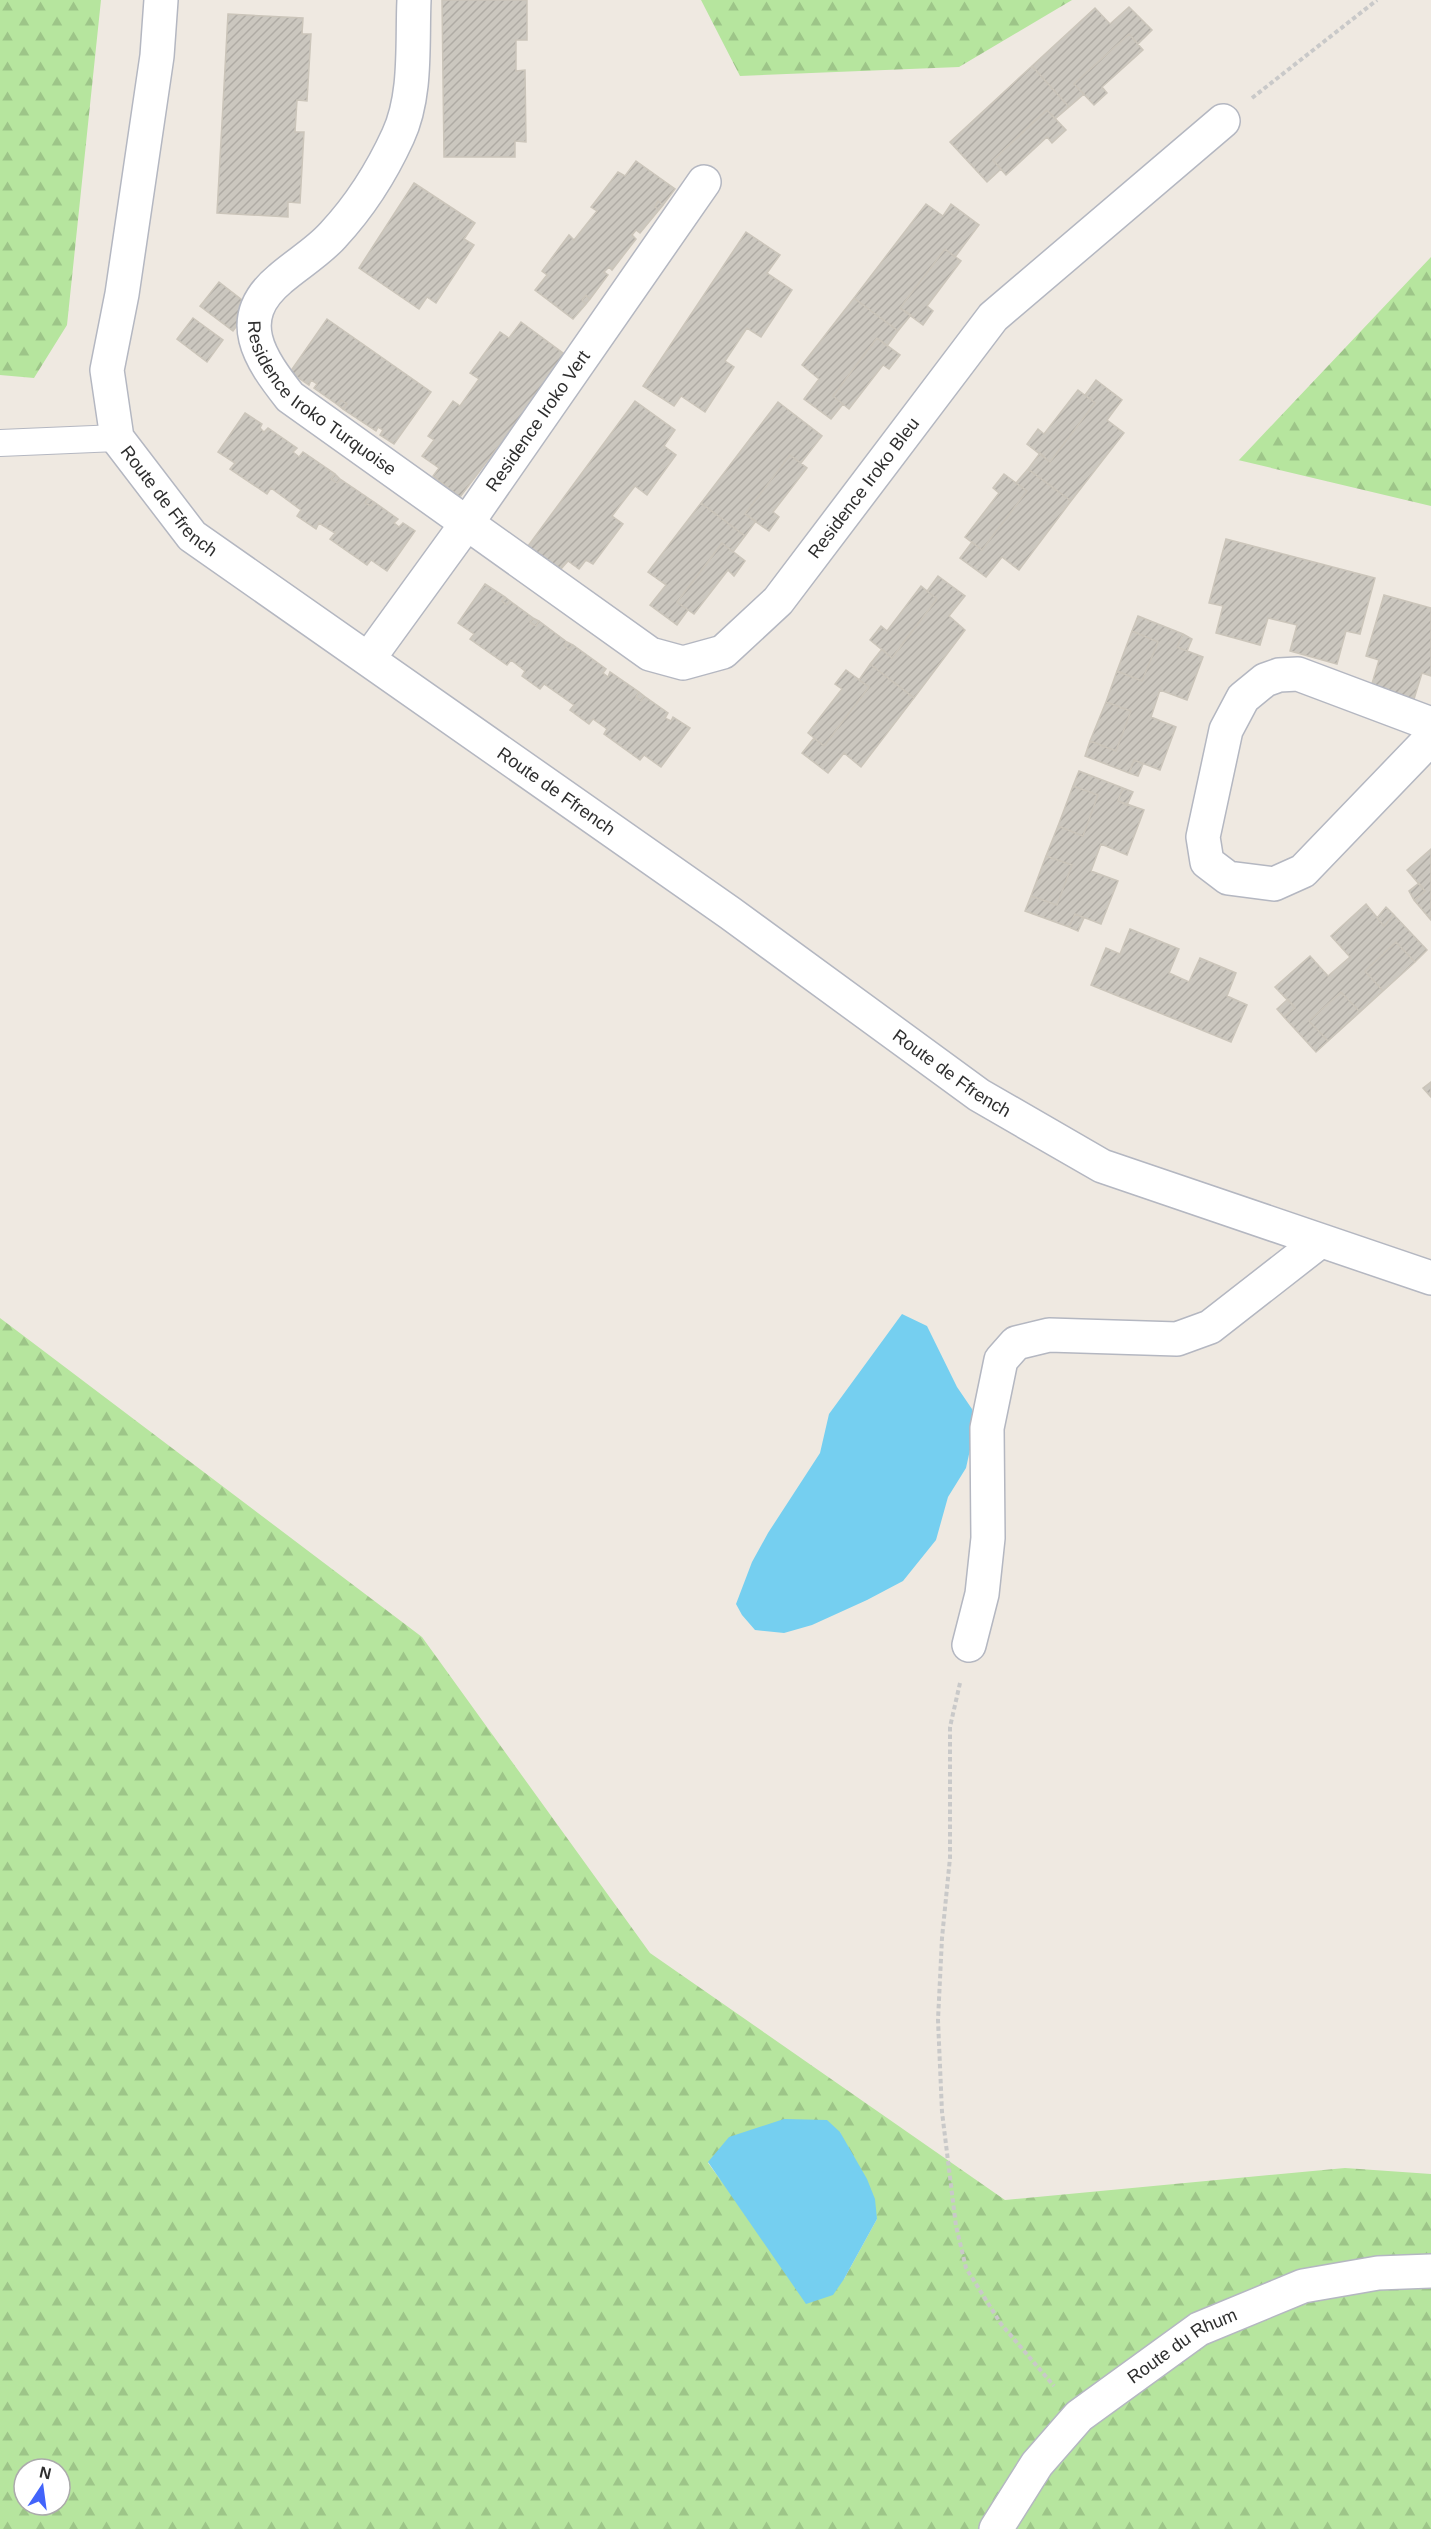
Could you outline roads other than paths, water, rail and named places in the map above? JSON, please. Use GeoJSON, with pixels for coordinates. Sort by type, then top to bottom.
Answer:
{"type":"FeatureCollection","features":[{"type":"Feature","properties":{"kind":"street","name":"Route de Ffrench"},"geometry":{"type":"LineString","coordinates":[[161,0],[157,56],[122,294],[107,369],[117,438],[192,536],[369,658],[730,914],[979,1095],[1102,1166],[1319,1242],[1428,1273]]}},
{"type":"Feature","properties":{"kind":"street","name":"Residence Iroko Turquoise"},"geometry":{"type":"LineString","coordinates":[[414,0],[410,88],[399,134],[379,171],[339,228],[262,297],[254,339],[266,366],[290,397],[467,523]]}},
{"type":"Feature","properties":{"kind":"street","name":"Residence Iroko Bleu"},"geometry":{"type":"LineString","coordinates":[[467,523],[650,654],[683,663],[723,652],[778,601],[993,317],[1223,121]]}},
{"type":"Feature","properties":{"kind":"street","name":"Residence Iroko Vert"},"geometry":{"type":"LineString","coordinates":[[369,658],[467,523],[705,182]]}},
{"type":"Feature","properties":{"kind":"street"},"geometry":{"type":"LineString","coordinates":[[1431,724],[1298,674],[1280,675],[1265,680],[1243,698],[1226,730],[1203,837],[1207,862],[1227,878],[1274,884],[1303,871],[1431,738]]}},
{"type":"Feature","properties":{"kind":"street"},"geometry":{"type":"LineString","coordinates":[[969,1645],[982,1594],[988,1538],[987,1428],[1001,1360],[1016,1343],[1049,1335],[1178,1339],[1210,1327],[1319,1242]]}},
{"type":"Feature","properties":{"kind":"street","name":"Route du Rhum"},"geometry":{"type":"LineString","coordinates":[[996,2529],[1037,2464],[1079,2416],[1199,2329],[1303,2286],[1378,2273],[1431,2271]]}},
{"type":"Feature","properties":{"kind":"lane"},"geometry":{"type":"LineString","coordinates":[[0,443],[117,438]]}},
{"type":"Feature","properties":{"kind":"water"},"geometry":{"type":"Polygon","coordinates":[[[902,1314],[927,1326],[957,1387],[972,1409],[975,1427],[966,1468],[948,1497],[936,1540],[903,1581],[867,1600],[812,1625],[784,1633],[755,1630],[736,1604],[752,1562],[820,1453],[829,1414],[902,1314]]]}},
{"type":"Feature","properties":{"kind":"water"},"geometry":{"type":"Polygon","coordinates":[[[784,2119],[827,2120],[840,2132],[867,2179],[875,2199],[877,2219],[844,2279],[833,2295],[806,2304],[708,2162],[729,2137],[784,2119]]]}}]}
